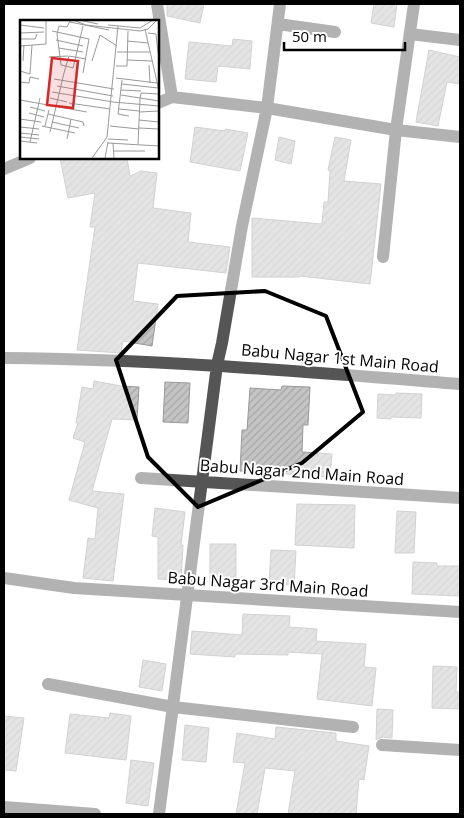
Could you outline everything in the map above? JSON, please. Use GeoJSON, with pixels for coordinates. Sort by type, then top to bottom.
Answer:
{"type":"FeatureCollection","features":[{"type":"Feature","properties":{"kind":"street"},"geometry":{"type":"LineString","coordinates":[[157,4],[172,97]]}},
{"type":"Feature","properties":{"kind":"street"},"geometry":{"type":"LineString","coordinates":[[159,814],[217,365],[242,226],[267,108],[280,4]]}},
{"type":"Feature","properties":{"kind":"street"},"geometry":{"type":"LineString","coordinates":[[383,257],[396,130],[414,4]]}},
{"type":"Feature","properties":{"kind":"street"},"geometry":{"type":"LineString","coordinates":[[278,24],[335,32]]}},
{"type":"Feature","properties":{"kind":"street"},"geometry":{"type":"LineString","coordinates":[[410,34],[460,40]]}},
{"type":"Feature","properties":{"kind":"street"},"geometry":{"type":"LineString","coordinates":[[159,103],[172,97],[267,108],[396,130],[460,137]]}},
{"type":"Feature","properties":{"kind":"street"},"geometry":{"type":"LineString","coordinates":[[4,169],[28,159]]}},
{"type":"Feature","properties":{"kind":"street","name":"Babu Nagar 1st Main Road"},"geometry":{"type":"LineString","coordinates":[[4,358],[72,358],[217,365],[460,384]]}},
{"type":"Feature","properties":{"kind":"street","name":"Babu Nagar 2nd Main Road"},"geometry":{"type":"LineString","coordinates":[[141,478],[460,498]]}},
{"type":"Feature","properties":{"kind":"street","name":"Babu Nagar 3rd Main Road"},"geometry":{"type":"LineString","coordinates":[[4,578],[74,588],[460,612]]}},
{"type":"Feature","properties":{"kind":"street"},"geometry":{"type":"LineString","coordinates":[[48,684],[173,707],[353,727]]}},
{"type":"Feature","properties":{"kind":"street"},"geometry":{"type":"LineString","coordinates":[[382,746],[460,750]]}},
{"type":"Feature","properties":{"kind":"street"},"geometry":{"type":"LineString","coordinates":[[4,807],[55,813],[95,814]]}},
{"type":"Feature","properties":{"kind":"highlighted area"},"geometry":{"type":"Polygon","coordinates":[[[265,291],[326,316],[363,412],[302,463],[198,507],[148,457],[116,360],[177,296],[265,291]]]}},
{"type":"Feature","properties":{"kind":"building"},"geometry":{"type":"Polygon","coordinates":[[[167,4],[204,4],[200,23],[167,16],[167,4]]]}},
{"type":"Feature","properties":{"kind":"building"},"geometry":{"type":"Polygon","coordinates":[[[374,4],[397,4],[394,27],[371,23],[374,4]]]}},
{"type":"Feature","properties":{"kind":"building"},"geometry":{"type":"Polygon","coordinates":[[[233,39],[252,41],[250,69],[218,66],[216,82],[185,79],[189,42],[232,46],[233,39]]]}},
{"type":"Feature","properties":{"kind":"building"},"geometry":{"type":"Polygon","coordinates":[[[429,50],[460,57],[460,84],[447,82],[438,126],[416,122],[429,50]]]}},
{"type":"Feature","properties":{"kind":"building"},"geometry":{"type":"Polygon","coordinates":[[[195,127],[248,133],[240,171],[190,162],[195,127]]]}},
{"type":"Feature","properties":{"kind":"building"},"geometry":{"type":"Polygon","coordinates":[[[279,137],[295,141],[291,164],[275,160],[279,137]]]}},
{"type":"Feature","properties":{"kind":"building"},"geometry":{"type":"Polygon","coordinates":[[[335,137],[351,140],[344,181],[381,184],[370,284],[300,276],[252,277],[252,218],[322,224],[324,202],[328,202],[330,171],[328,170],[335,137]]]}},
{"type":"Feature","properties":{"kind":"building"},"geometry":{"type":"Polygon","coordinates":[[[60,159],[127,159],[130,176],[141,171],[157,173],[153,208],[191,213],[188,242],[230,247],[226,273],[138,263],[133,301],[158,304],[152,346],[123,341],[121,353],[77,350],[95,227],[90,227],[95,193],[68,198],[60,159]]]}},
{"type":"Feature","properties":{"kind":"building"},"geometry":{"type":"Polygon","coordinates":[[[94,381],[139,387],[137,420],[112,419],[92,491],[124,494],[113,581],[83,578],[88,538],[95,539],[98,508],[69,500],[85,442],[73,438],[78,423],[76,423],[82,387],[93,389],[94,381]]]}},
{"type":"Feature","properties":{"kind":"building"},"geometry":{"type":"Polygon","coordinates":[[[165,382],[190,383],[188,423],[163,422],[165,382]]]}},
{"type":"Feature","properties":{"kind":"building"},"geometry":{"type":"Polygon","coordinates":[[[282,386],[310,387],[308,425],[303,425],[302,452],[332,454],[330,477],[240,471],[242,430],[247,430],[250,388],[281,390],[282,386]]]}},
{"type":"Feature","properties":{"kind":"building"},"geometry":{"type":"Polygon","coordinates":[[[396,393],[422,394],[421,418],[377,418],[378,394],[396,395],[396,393]]]}},
{"type":"Feature","properties":{"kind":"building"},"geometry":{"type":"Polygon","coordinates":[[[297,504],[355,505],[354,548],[295,545],[297,504]]]}},
{"type":"Feature","properties":{"kind":"building"},"geometry":{"type":"Polygon","coordinates":[[[155,508],[185,512],[181,545],[183,545],[181,580],[158,579],[158,537],[152,536],[155,508]]]}},
{"type":"Feature","properties":{"kind":"building"},"geometry":{"type":"Polygon","coordinates":[[[397,511],[416,512],[414,553],[395,553],[397,511]]]}},
{"type":"Feature","properties":{"kind":"building"},"geometry":{"type":"Polygon","coordinates":[[[210,544],[236,544],[236,586],[210,586],[210,544]]]}},
{"type":"Feature","properties":{"kind":"building"},"geometry":{"type":"Polygon","coordinates":[[[271,550],[296,551],[294,585],[269,584],[271,550]]]}},
{"type":"Feature","properties":{"kind":"building"},"geometry":{"type":"Polygon","coordinates":[[[413,562],[437,563],[437,566],[460,566],[460,596],[412,594],[413,562]]]}},
{"type":"Feature","properties":{"kind":"building"},"geometry":{"type":"Polygon","coordinates":[[[243,614],[290,616],[289,627],[317,629],[316,641],[366,644],[364,667],[376,668],[372,706],[317,699],[322,654],[288,652],[288,655],[235,654],[235,657],[190,654],[192,631],[242,635],[243,614]]]}},
{"type":"Feature","properties":{"kind":"building"},"geometry":{"type":"Polygon","coordinates":[[[143,660],[166,664],[162,691],[139,687],[143,660]]]}},
{"type":"Feature","properties":{"kind":"building"},"geometry":{"type":"Polygon","coordinates":[[[433,666],[457,667],[456,692],[460,692],[460,709],[432,708],[433,666]]]}},
{"type":"Feature","properties":{"kind":"building"},"geometry":{"type":"Polygon","coordinates":[[[377,709],[393,710],[392,738],[382,737],[376,740],[377,709]]]}},
{"type":"Feature","properties":{"kind":"building"},"geometry":{"type":"Polygon","coordinates":[[[110,713],[131,716],[126,760],[65,753],[70,714],[109,718],[110,713]]]}},
{"type":"Feature","properties":{"kind":"building"},"geometry":{"type":"Polygon","coordinates":[[[4,716],[24,718],[16,771],[4,770],[4,716]]]}},
{"type":"Feature","properties":{"kind":"building"},"geometry":{"type":"Polygon","coordinates":[[[185,725],[209,728],[206,762],[182,760],[185,725]]]}},
{"type":"Feature","properties":{"kind":"building"},"geometry":{"type":"Polygon","coordinates":[[[276,727],[336,733],[336,741],[369,746],[364,780],[359,779],[356,814],[288,814],[295,771],[265,768],[257,814],[236,814],[245,763],[233,762],[237,733],[275,739],[276,727]]]}},
{"type":"Feature","properties":{"kind":"building"},"geometry":{"type":"Polygon","coordinates":[[[131,760],[154,763],[148,806],[126,803],[131,760]]]}}]}
